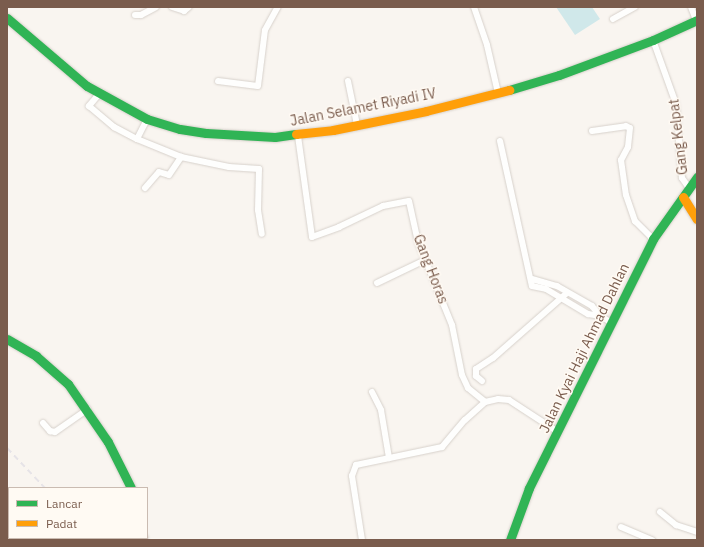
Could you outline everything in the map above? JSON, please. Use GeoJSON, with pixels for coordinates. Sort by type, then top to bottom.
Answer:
{"type":"FeatureCollection","features":[{"type":"Feature","properties":{"kind":"street"},"geometry":{"type":"LineString","coordinates":[[135,15],[141,15],[156,7]]}},
{"type":"Feature","properties":{"kind":"street"},"geometry":{"type":"LineString","coordinates":[[172,7],[184,11],[189,7]]}},
{"type":"Feature","properties":{"kind":"street"},"geometry":{"type":"LineString","coordinates":[[218,81],[258,86],[265,30],[278,7]]}},
{"type":"Feature","properties":{"kind":"street"},"geometry":{"type":"LineString","coordinates":[[474,7],[486,45],[498,93]]}},
{"type":"Feature","properties":{"kind":"street"},"geometry":{"type":"LineString","coordinates":[[613,19],[635,7]]}},
{"type":"Feature","properties":{"kind":"street"},"geometry":{"type":"LineString","coordinates":[[691,7],[697,20]]}},
{"type":"Feature","properties":{"kind":"street","name":"Jalan Selamet Riyadi IV"},"geometry":{"type":"LineString","coordinates":[[7,18],[56,62],[99,94],[147,119],[180,129],[245,136],[298,136],[357,125],[498,93],[559,75],[653,40],[697,20]]}},
{"type":"Feature","properties":{"kind":"street","name":"Gang Kelpat"},"geometry":{"type":"LineString","coordinates":[[653,40],[676,104],[682,178],[689,188]]}},
{"type":"Feature","properties":{"kind":"street"},"geometry":{"type":"LineString","coordinates":[[348,82],[357,125]]}},
{"type":"Feature","properties":{"kind":"street"},"geometry":{"type":"LineString","coordinates":[[99,94],[89,106],[114,127],[137,139],[181,156],[229,167],[259,169],[258,210],[262,234]]}},
{"type":"Feature","properties":{"kind":"street"},"geometry":{"type":"LineString","coordinates":[[137,139],[147,119]]}},
{"type":"Feature","properties":{"kind":"street"},"geometry":{"type":"LineString","coordinates":[[592,131],[626,126],[630,128],[628,147],[621,160],[626,195],[636,221],[653,239]]}},
{"type":"Feature","properties":{"kind":"street","name":"Gang Horas"},"geometry":{"type":"LineString","coordinates":[[298,136],[312,237],[339,227],[383,206],[408,200],[425,260],[448,312],[464,380],[473,393],[485,402]]}},
{"type":"Feature","properties":{"kind":"street"},"geometry":{"type":"LineString","coordinates":[[500,141],[512,204],[532,279],[532,286],[546,289],[588,314],[600,316],[612,323]]}},
{"type":"Feature","properties":{"kind":"street"},"geometry":{"type":"LineString","coordinates":[[145,188],[159,172],[169,175],[181,156]]}},
{"type":"Feature","properties":{"kind":"street","name":"Jalan Kyai Haji Ahmad Dahlan"},"geometry":{"type":"LineString","coordinates":[[510,540],[529,488],[653,239],[697,176]]}},
{"type":"Feature","properties":{"kind":"street"},"geometry":{"type":"LineString","coordinates":[[683,197],[697,219]]}},
{"type":"Feature","properties":{"kind":"street"},"geometry":{"type":"LineString","coordinates":[[377,283],[425,260]]}},
{"type":"Feature","properties":{"kind":"street"},"geometry":{"type":"LineString","coordinates":[[532,279],[549,282],[592,306],[600,316]]}},
{"type":"Feature","properties":{"kind":"street"},"geometry":{"type":"LineString","coordinates":[[482,381],[476,376],[476,369],[493,358],[567,293]]}},
{"type":"Feature","properties":{"kind":"street"},"geometry":{"type":"LineString","coordinates":[[7,339],[54,370],[88,409],[125,472],[131,487]]}},
{"type":"Feature","properties":{"kind":"street"},"geometry":{"type":"LineString","coordinates":[[372,392],[381,410],[388,458]]}},
{"type":"Feature","properties":{"kind":"street"},"geometry":{"type":"LineString","coordinates":[[362,540],[352,471],[362,462],[444,446],[465,420],[485,402],[502,398],[509,400],[558,432]]}},
{"type":"Feature","properties":{"kind":"street"},"geometry":{"type":"LineString","coordinates":[[42,423],[50,431],[55,432],[88,409]]}},
{"type":"Feature","properties":{"kind":"street"},"geometry":{"type":"LineString","coordinates":[[660,512],[676,525],[697,532]]}},
{"type":"Feature","properties":{"kind":"street"},"geometry":{"type":"LineString","coordinates":[[621,527],[652,540]]}},
{"type":"Feature","properties":{"kind":"water"},"geometry":{"type":"Polygon","coordinates":[[[556,7],[592,7],[600,19],[575,35],[556,7]]]}},
{"type":"Feature","properties":{"kind":"railway"},"geometry":{"type":"LineString","coordinates":[[7,448],[44,487]]}},
{"type":"Feature","properties":{"kind":"traffic: fast"},"geometry":{"type":"LineString","coordinates":[[7,18],[87,86],[147,119],[180,129],[206,133],[275,137],[296,134]]}},
{"type":"Feature","properties":{"kind":"traffic: fast"},"geometry":{"type":"LineString","coordinates":[[509,90],[559,75],[653,40],[697,20]]}},
{"type":"Feature","properties":{"kind":"traffic: fast"},"geometry":{"type":"LineString","coordinates":[[510,540],[529,488],[653,239],[697,177]]}},
{"type":"Feature","properties":{"kind":"traffic: fast"},"geometry":{"type":"LineString","coordinates":[[7,339],[36,356],[68,384],[108,442],[130,487]]}},
{"type":"Feature","properties":{"kind":"traffic: slow"},"geometry":{"type":"LineString","coordinates":[[296,134],[333,130],[426,111],[509,90]]}},
{"type":"Feature","properties":{"kind":"traffic: slow"},"geometry":{"type":"LineString","coordinates":[[683,197],[697,219]]}}]}
